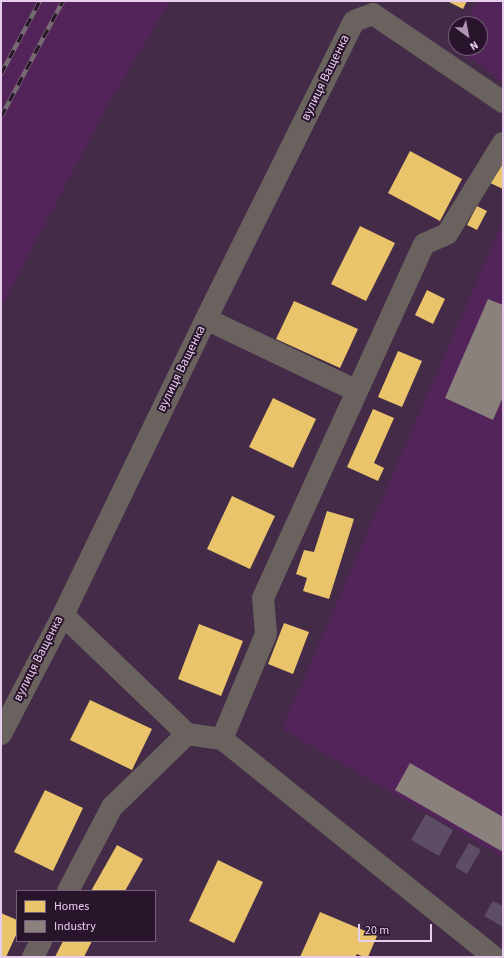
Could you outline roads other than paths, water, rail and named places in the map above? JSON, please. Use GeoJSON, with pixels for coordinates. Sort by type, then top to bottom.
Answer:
{"type":"FeatureCollection","features":[{"type":"Feature","properties":{"kind":"street"},"geometry":{"type":"LineString","coordinates":[[375,8],[503,102]]}},
{"type":"Feature","properties":{"kind":"street","name":"вулиця Ващенка"},"geometry":{"type":"LineString","coordinates":[[1,734],[63,615],[206,319],[354,20],[375,8]]}},
{"type":"Feature","properties":{"kind":"street"},"geometry":{"type":"LineString","coordinates":[[222,740],[266,634],[263,598],[424,244],[447,234],[503,143]]}},
{"type":"Feature","properties":{"kind":"street"},"geometry":{"type":"LineString","coordinates":[[206,319],[357,391]]}},
{"type":"Feature","properties":{"kind":"street"},"geometry":{"type":"LineString","coordinates":[[63,615],[187,734],[222,740],[494,957]]}},
{"type":"Feature","properties":{"kind":"street"},"geometry":{"type":"LineString","coordinates":[[69,890],[112,807],[187,734]]}},
{"type":"Feature","properties":{"kind":"street"},"geometry":{"type":"LineString","coordinates":[[33,957],[40,942]]}},
{"type":"Feature","properties":{"kind":"railway"},"geometry":{"type":"LineString","coordinates":[[1,74],[40,1]]}},
{"type":"Feature","properties":{"kind":"railway"},"geometry":{"type":"LineString","coordinates":[[1,117],[63,1]]}}]}
